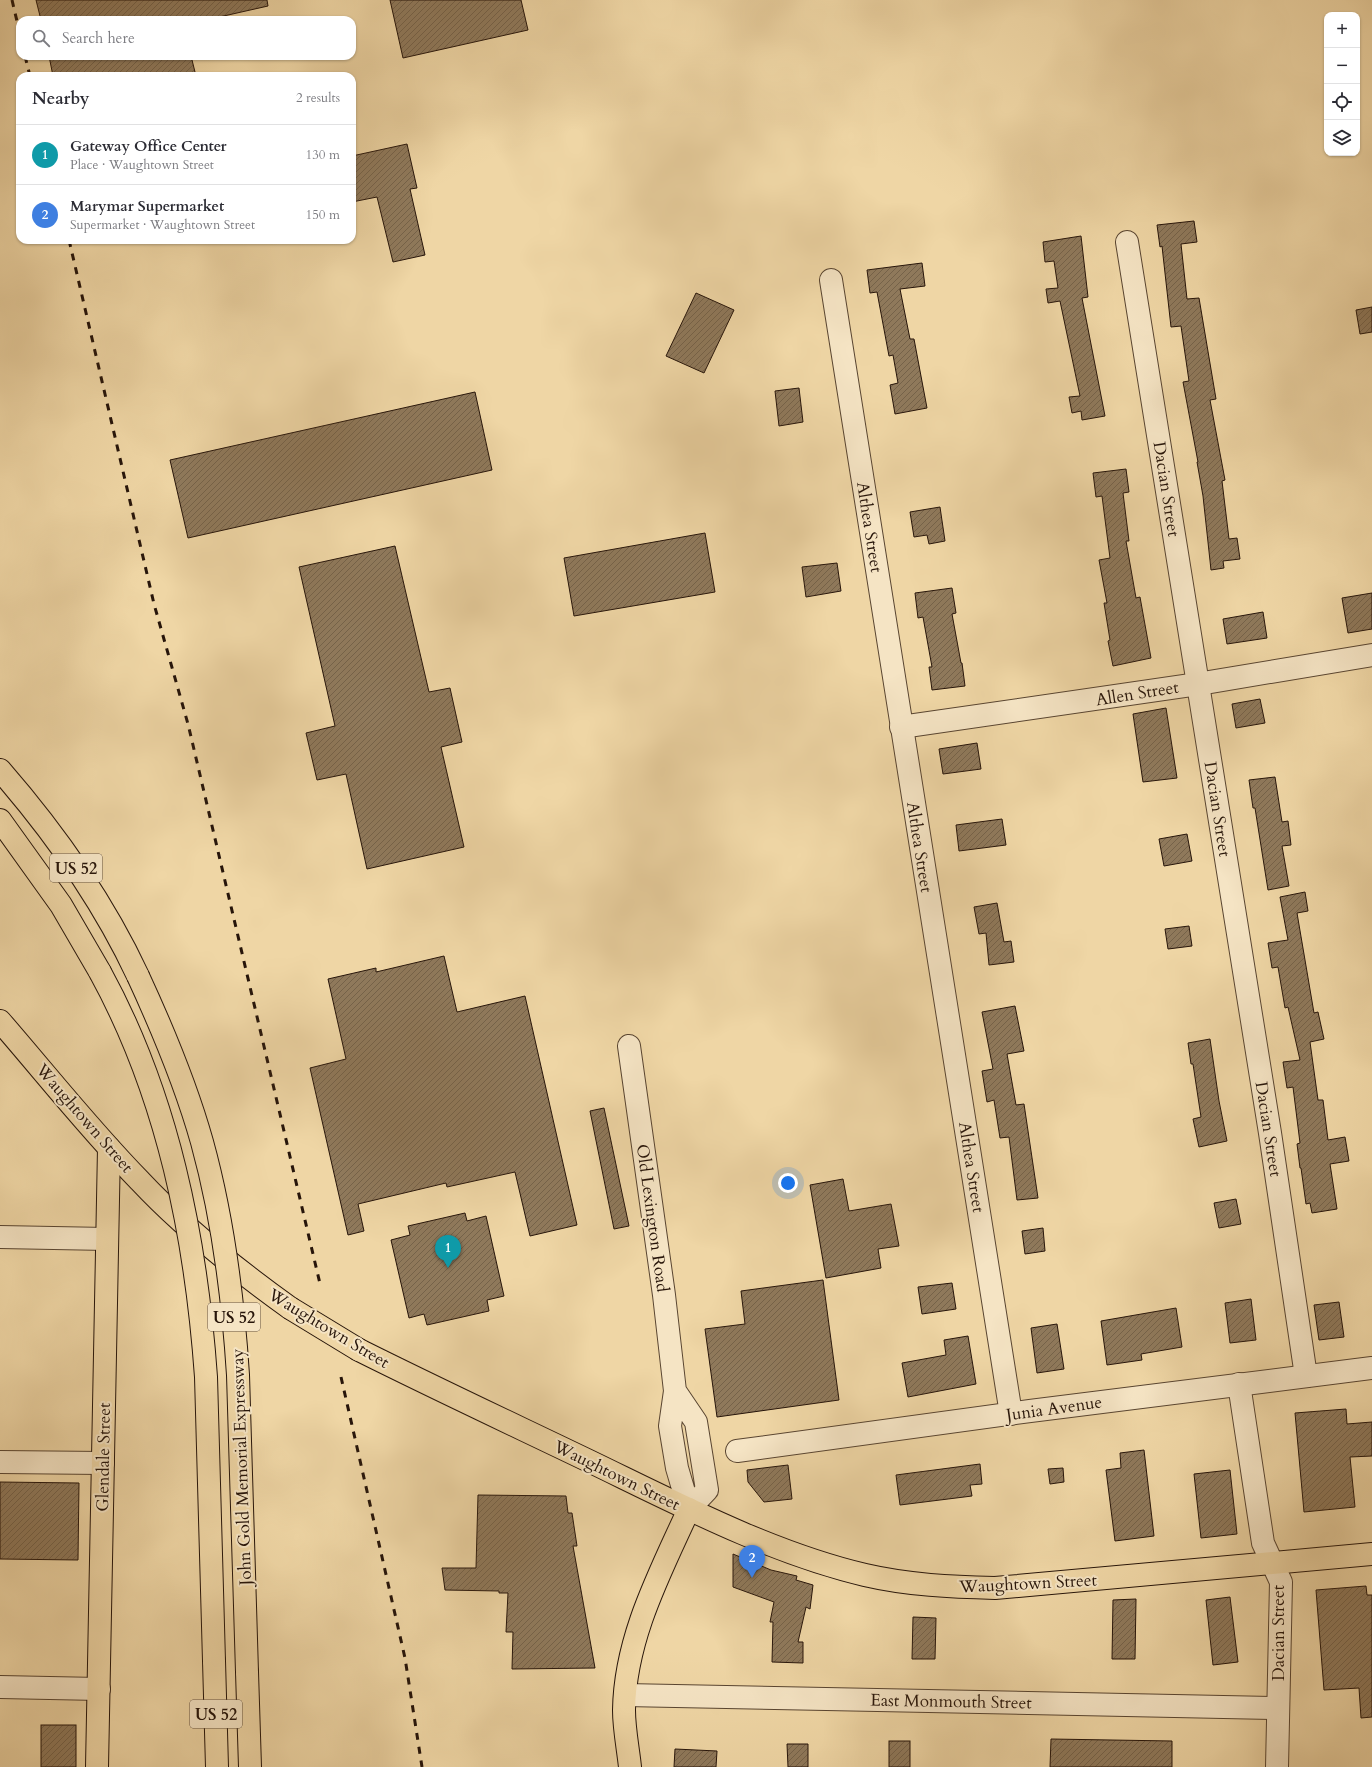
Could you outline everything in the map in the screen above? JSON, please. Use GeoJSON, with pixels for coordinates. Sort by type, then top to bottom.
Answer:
{"type":"FeatureCollection","features":[{"type":"Feature","properties":{"kind":"main road","name":"John Gold Memorial Expressway"},"geometry":{"type":"LineString","coordinates":[[0,770],[30,805],[89,887],[138,976],[171,1050],[188,1096],[202,1142],[224,1241],[235,1328],[239,1390],[250,1767]]}},
{"type":"Feature","properties":{"kind":"main road","name":"John Gold Memorial Expressway"},"geometry":{"type":"LineString","coordinates":[[0,820],[61,905],[100,972],[141,1062],[171,1151],[190,1239],[203,1331],[206,1377],[217,1767]]}},
{"type":"Feature","properties":{"kind":"main road","name":"Waughtown Street"},"geometry":{"type":"LineString","coordinates":[[0,1021],[140,1182],[204,1242],[290,1308],[359,1350],[689,1509],[788,1551],[866,1575],[936,1586],[995,1588],[1372,1554]]}},
{"type":"Feature","properties":{"kind":"main road","name":"Glendale Street"},"geometry":{"type":"LineString","coordinates":[[97,1767],[109,1148]]}},
{"type":"Feature","properties":{"kind":"main road"},"geometry":{"type":"LineString","coordinates":[[630,1767],[625,1728],[625,1695],[630,1656],[643,1613],[689,1509]]}},
{"type":"Feature","properties":{"kind":"street","name":"Dacian Street"},"geometry":{"type":"LineString","coordinates":[[1126,242],[1270,1133],[1306,1376]]}},
{"type":"Feature","properties":{"kind":"street","name":"Althea Street"},"geometry":{"type":"LineString","coordinates":[[830,280],[1011,1414]]}},
{"type":"Feature","properties":{"kind":"street","name":"Allen Street"},"geometry":{"type":"LineString","coordinates":[[901,727],[1198,684],[1372,655]]}},
{"type":"Feature","properties":{"kind":"street","name":"Old Lexington Road"},"geometry":{"type":"LineString","coordinates":[[629,1046],[664,1295],[675,1391],[670,1426],[677,1468],[689,1509]]}},
{"type":"Feature","properties":{"kind":"street"},"geometry":{"type":"LineString","coordinates":[[0,1237],[107,1239]]}},
{"type":"Feature","properties":{"kind":"street","name":"Junia Avenue"},"geometry":{"type":"LineString","coordinates":[[737,1451],[1240,1384],[1372,1368]]}},
{"type":"Feature","properties":{"kind":"street","name":"Dacian Street"},"geometry":{"type":"LineString","coordinates":[[1240,1384],[1263,1543],[1280,1582],[1277,1767]]}},
{"type":"Feature","properties":{"kind":"street"},"geometry":{"type":"LineString","coordinates":[[0,1462],[103,1463]]}},
{"type":"Feature","properties":{"kind":"street"},"geometry":{"type":"LineString","coordinates":[[0,1687],[99,1689]]}},
{"type":"Feature","properties":{"kind":"street","name":"East Monmouth Street"},"geometry":{"type":"LineString","coordinates":[[625,1695],[1278,1708]]}},
{"type":"Feature","properties":{"kind":"building"},"geometry":{"type":"Polygon","coordinates":[[[36,0],[267,0],[268,6],[224,16],[40,16],[36,0]]]}},
{"type":"Feature","properties":{"kind":"building"},"geometry":{"type":"Polygon","coordinates":[[[390,0],[521,0],[528,30],[403,58],[390,0]]]}},
{"type":"Feature","properties":{"kind":"building"},"geometry":{"type":"Polygon","coordinates":[[[50,60],[192,60],[195,72],[52,72],[50,60]]]}},
{"type":"Feature","properties":{"kind":"building"},"geometry":{"type":"Polygon","coordinates":[[[407,144],[417,188],[410,189],[425,255],[393,262],[377,197],[356,201],[356,155],[407,144]]]}},
{"type":"Feature","properties":{"kind":"building"},"geometry":{"type":"Polygon","coordinates":[[[1194,221],[1197,242],[1181,244],[1187,299],[1199,298],[1216,399],[1210,400],[1225,480],[1222,481],[1229,539],[1237,538],[1240,559],[1223,561],[1224,568],[1211,570],[1198,462],[1183,382],[1189,381],[1181,326],[1171,327],[1162,246],[1160,247],[1157,225],[1194,221]]]}},
{"type":"Feature","properties":{"kind":"building"},"geometry":{"type":"Polygon","coordinates":[[[1081,236],[1088,297],[1082,298],[1105,416],[1082,420],[1081,411],[1072,413],[1069,397],[1080,396],[1060,301],[1048,303],[1046,289],[1058,288],[1054,261],[1045,262],[1043,242],[1081,236]]]}},
{"type":"Feature","properties":{"kind":"building"},"geometry":{"type":"Polygon","coordinates":[[[922,263],[925,286],[900,289],[910,339],[914,339],[927,408],[895,414],[890,385],[898,383],[893,355],[889,356],[877,292],[870,293],[867,270],[922,263]]]}},
{"type":"Feature","properties":{"kind":"building"},"geometry":{"type":"Polygon","coordinates":[[[696,293],[734,310],[704,373],[666,356],[696,293]]]}},
{"type":"Feature","properties":{"kind":"building"},"geometry":{"type":"Polygon","coordinates":[[[1372,307],[1372,332],[1360,334],[1356,310],[1372,307]]]}},
{"type":"Feature","properties":{"kind":"building"},"geometry":{"type":"Polygon","coordinates":[[[799,388],[803,422],[779,426],[775,391],[799,388]]]}},
{"type":"Feature","properties":{"kind":"building"},"geometry":{"type":"Polygon","coordinates":[[[475,392],[492,470],[188,538],[170,460],[475,392]]]}},
{"type":"Feature","properties":{"kind":"building"},"geometry":{"type":"Polygon","coordinates":[[[1126,469],[1129,492],[1123,493],[1129,541],[1126,541],[1136,598],[1140,597],[1151,658],[1113,666],[1108,641],[1110,640],[1104,603],[1107,603],[1099,560],[1110,558],[1102,496],[1096,497],[1093,473],[1126,469]]]}},
{"type":"Feature","properties":{"kind":"building"},"geometry":{"type":"Polygon","coordinates":[[[940,507],[945,541],[929,544],[927,535],[914,537],[910,512],[940,507]]]}},
{"type":"Feature","properties":{"kind":"building"},"geometry":{"type":"Polygon","coordinates":[[[705,533],[715,592],[574,616],[564,558],[705,533]]]}},
{"type":"Feature","properties":{"kind":"building"},"geometry":{"type":"Polygon","coordinates":[[[395,546],[429,692],[450,688],[462,742],[441,747],[464,847],[367,869],[346,774],[317,780],[306,733],[335,726],[299,567],[395,546]]]}},
{"type":"Feature","properties":{"kind":"building"},"geometry":{"type":"Polygon","coordinates":[[[837,563],[841,591],[806,597],[802,567],[837,563]]]}},
{"type":"Feature","properties":{"kind":"building"},"geometry":{"type":"Polygon","coordinates":[[[952,588],[956,613],[952,614],[965,686],[932,690],[929,667],[932,667],[923,617],[918,618],[915,593],[952,588]]]}},
{"type":"Feature","properties":{"kind":"building"},"geometry":{"type":"Polygon","coordinates":[[[1372,593],[1372,629],[1348,633],[1342,598],[1372,593]]]}},
{"type":"Feature","properties":{"kind":"building"},"geometry":{"type":"Polygon","coordinates":[[[1263,612],[1267,638],[1227,644],[1223,619],[1263,612]]]}},
{"type":"Feature","properties":{"kind":"building"},"geometry":{"type":"Polygon","coordinates":[[[1260,699],[1265,723],[1236,728],[1232,704],[1260,699]]]}},
{"type":"Feature","properties":{"kind":"building"},"geometry":{"type":"Polygon","coordinates":[[[1166,708],[1177,778],[1143,782],[1133,714],[1166,708]]]}},
{"type":"Feature","properties":{"kind":"building"},"geometry":{"type":"Polygon","coordinates":[[[977,743],[981,769],[943,774],[939,749],[977,743]]]}},
{"type":"Feature","properties":{"kind":"building"},"geometry":{"type":"Polygon","coordinates":[[[1275,777],[1282,822],[1288,821],[1291,845],[1282,846],[1289,886],[1268,890],[1249,780],[1275,777]]]}},
{"type":"Feature","properties":{"kind":"building"},"geometry":{"type":"Polygon","coordinates":[[[1002,819],[1006,845],[959,851],[956,825],[1002,819]]]}},
{"type":"Feature","properties":{"kind":"building"},"geometry":{"type":"Polygon","coordinates":[[[1187,834],[1192,861],[1164,866],[1159,839],[1187,834]]]}},
{"type":"Feature","properties":{"kind":"building"},"geometry":{"type":"Polygon","coordinates":[[[1305,892],[1308,911],[1297,913],[1314,1013],[1318,1012],[1324,1039],[1310,1042],[1318,1100],[1323,1100],[1328,1140],[1345,1137],[1349,1161],[1330,1164],[1337,1209],[1312,1213],[1310,1203],[1306,1204],[1300,1168],[1297,1144],[1300,1143],[1293,1087],[1287,1088],[1283,1062],[1300,1060],[1288,1007],[1285,1008],[1278,967],[1272,968],[1268,943],[1288,940],[1280,897],[1305,892]]]}},
{"type":"Feature","properties":{"kind":"building"},"geometry":{"type":"Polygon","coordinates":[[[997,903],[1004,942],[1011,941],[1014,962],[989,965],[986,933],[979,934],[974,907],[997,903]]]}},
{"type":"Feature","properties":{"kind":"building"},"geometry":{"type":"Polygon","coordinates":[[[1189,926],[1192,946],[1168,949],[1165,929],[1189,926]]]}},
{"type":"Feature","properties":{"kind":"building"},"geometry":{"type":"Polygon","coordinates":[[[444,956],[457,1012],[525,996],[577,1225],[530,1236],[515,1172],[447,1187],[446,1183],[358,1204],[364,1231],[348,1235],[310,1068],[346,1059],[328,979],[376,968],[376,972],[444,956]]]}},
{"type":"Feature","properties":{"kind":"building"},"geometry":{"type":"Polygon","coordinates":[[[1015,1006],[1024,1051],[1007,1054],[1016,1105],[1024,1104],[1038,1198],[1017,1200],[1009,1137],[1000,1138],[994,1100],[987,1102],[982,1071],[993,1069],[982,1012],[1015,1006]]]}},
{"type":"Feature","properties":{"kind":"building"},"geometry":{"type":"Polygon","coordinates":[[[1210,1039],[1219,1101],[1227,1141],[1199,1147],[1193,1119],[1201,1117],[1193,1064],[1191,1064],[1188,1043],[1210,1039]]]}},
{"type":"Feature","properties":{"kind":"building"},"geometry":{"type":"Polygon","coordinates":[[[604,1108],[629,1226],[614,1229],[590,1111],[604,1108]]]}},
{"type":"Feature","properties":{"kind":"building"},"geometry":{"type":"Polygon","coordinates":[[[843,1179],[849,1211],[891,1204],[899,1246],[878,1249],[881,1268],[826,1278],[810,1185],[843,1179]]]}},
{"type":"Feature","properties":{"kind":"building"},"geometry":{"type":"Polygon","coordinates":[[[1236,1199],[1241,1224],[1219,1228],[1214,1203],[1236,1199]]]}},
{"type":"Feature","properties":{"kind":"building"},"geometry":{"type":"Polygon","coordinates":[[[465,1213],[467,1221],[486,1216],[504,1296],[487,1300],[489,1311],[427,1325],[424,1314],[409,1318],[391,1240],[410,1235],[408,1226],[465,1213]]]}},
{"type":"Feature","properties":{"kind":"building"},"geometry":{"type":"Polygon","coordinates":[[[1043,1228],[1045,1251],[1025,1254],[1022,1231],[1043,1228]]]}},
{"type":"Feature","properties":{"kind":"building"},"geometry":{"type":"Polygon","coordinates":[[[823,1280],[839,1400],[717,1417],[705,1329],[745,1324],[741,1291],[823,1280]]]}},
{"type":"Feature","properties":{"kind":"building"},"geometry":{"type":"Polygon","coordinates":[[[952,1283],[956,1309],[922,1314],[918,1287],[952,1283]]]}},
{"type":"Feature","properties":{"kind":"building"},"geometry":{"type":"Polygon","coordinates":[[[1251,1299],[1256,1340],[1230,1343],[1225,1303],[1251,1299]]]}},
{"type":"Feature","properties":{"kind":"building"},"geometry":{"type":"Polygon","coordinates":[[[1339,1302],[1344,1337],[1319,1340],[1314,1305],[1339,1302]]]}},
{"type":"Feature","properties":{"kind":"building"},"geometry":{"type":"Polygon","coordinates":[[[1176,1308],[1182,1347],[1141,1354],[1142,1360],[1107,1365],[1101,1321],[1176,1308]]]}},
{"type":"Feature","properties":{"kind":"building"},"geometry":{"type":"Polygon","coordinates":[[[1057,1324],[1064,1369],[1037,1373],[1031,1328],[1057,1324]]]}},
{"type":"Feature","properties":{"kind":"building"},"geometry":{"type":"Polygon","coordinates":[[[968,1336],[976,1384],[908,1397],[902,1363],[946,1355],[944,1340],[968,1336]]]}},
{"type":"Feature","properties":{"kind":"building"},"geometry":{"type":"Polygon","coordinates":[[[1346,1409],[1347,1424],[1372,1422],[1372,1456],[1350,1457],[1355,1507],[1304,1512],[1295,1413],[1346,1409]]]}},
{"type":"Feature","properties":{"kind":"building"},"geometry":{"type":"Polygon","coordinates":[[[1144,1450],[1154,1536],[1115,1541],[1106,1470],[1121,1468],[1120,1453],[1144,1450]]]}},
{"type":"Feature","properties":{"kind":"building"},"geometry":{"type":"Polygon","coordinates":[[[980,1464],[982,1484],[970,1485],[972,1496],[900,1505],[896,1475],[980,1464]]]}},
{"type":"Feature","properties":{"kind":"building"},"geometry":{"type":"Polygon","coordinates":[[[788,1465],[792,1499],[764,1502],[748,1482],[747,1470],[788,1465]]]}},
{"type":"Feature","properties":{"kind":"building"},"geometry":{"type":"Polygon","coordinates":[[[1063,1468],[1064,1482],[1050,1484],[1048,1469],[1063,1468]]]}},
{"type":"Feature","properties":{"kind":"building"},"geometry":{"type":"Polygon","coordinates":[[[1230,1470],[1237,1534],[1201,1538],[1194,1474],[1230,1470]]]}},
{"type":"Feature","properties":{"kind":"building"},"geometry":{"type":"Polygon","coordinates":[[[0,1482],[79,1483],[78,1560],[0,1559],[0,1482]]]}},
{"type":"Feature","properties":{"kind":"building"},"geometry":{"type":"Polygon","coordinates":[[[478,1495],[566,1496],[568,1513],[572,1513],[577,1546],[573,1546],[595,1668],[512,1669],[513,1632],[506,1632],[508,1593],[499,1593],[499,1591],[445,1590],[442,1568],[476,1568],[478,1495]]]}},
{"type":"Feature","properties":{"kind":"building"},"geometry":{"type":"Polygon","coordinates":[[[733,1554],[771,1570],[797,1576],[796,1580],[813,1585],[810,1609],[806,1607],[798,1642],[803,1642],[803,1663],[772,1662],[773,1622],[770,1622],[774,1602],[733,1587],[733,1554]]]}},
{"type":"Feature","properties":{"kind":"building"},"geometry":{"type":"Polygon","coordinates":[[[1366,1586],[1367,1595],[1372,1595],[1372,1717],[1361,1718],[1359,1688],[1324,1690],[1316,1590],[1366,1586]]]}},
{"type":"Feature","properties":{"kind":"building"},"geometry":{"type":"Polygon","coordinates":[[[1230,1597],[1238,1662],[1213,1665],[1206,1600],[1230,1597]]]}},
{"type":"Feature","properties":{"kind":"building"},"geometry":{"type":"Polygon","coordinates":[[[1136,1599],[1135,1659],[1112,1659],[1113,1600],[1136,1599]]]}},
{"type":"Feature","properties":{"kind":"building"},"geometry":{"type":"Polygon","coordinates":[[[913,1617],[936,1618],[935,1659],[912,1659],[913,1617]]]}},
{"type":"Feature","properties":{"kind":"building"},"geometry":{"type":"Polygon","coordinates":[[[41,1725],[76,1725],[76,1767],[41,1767],[41,1725]]]}},
{"type":"Feature","properties":{"kind":"building"},"geometry":{"type":"Polygon","coordinates":[[[1051,1739],[1172,1741],[1172,1767],[1050,1767],[1051,1739]]]}},
{"type":"Feature","properties":{"kind":"building"},"geometry":{"type":"Polygon","coordinates":[[[889,1741],[910,1741],[910,1767],[889,1767],[889,1741]]]}},
{"type":"Feature","properties":{"kind":"building"},"geometry":{"type":"Polygon","coordinates":[[[787,1744],[808,1744],[808,1767],[788,1767],[787,1744]]]}},
{"type":"Feature","properties":{"kind":"building"},"geometry":{"type":"Polygon","coordinates":[[[675,1749],[717,1751],[716,1767],[674,1767],[675,1749]]]}},
{"type":"Feature","properties":{"kind":"railway"},"geometry":{"type":"LineString","coordinates":[[12,0],[16,17]]}},
{"type":"Feature","properties":{"kind":"railway"},"geometry":{"type":"LineString","coordinates":[[26,60],[29,72]]}},
{"type":"Feature","properties":{"kind":"railway"},"geometry":{"type":"LineString","coordinates":[[70,244],[154,604],[188,724],[321,1288]]}},
{"type":"Feature","properties":{"kind":"railway"},"geometry":{"type":"LineString","coordinates":[[341,1377],[405,1658],[422,1767]]}},
{"type":"Feature","properties":{"kind":"place","name":"Gateway Office Center"},"geometry":{"type":"Point","coordinates":[448,1268]}},
{"type":"Feature","properties":{"kind":"place","name":"Marymar Supermarket"},"geometry":{"type":"Point","coordinates":[752,1578]}}]}
